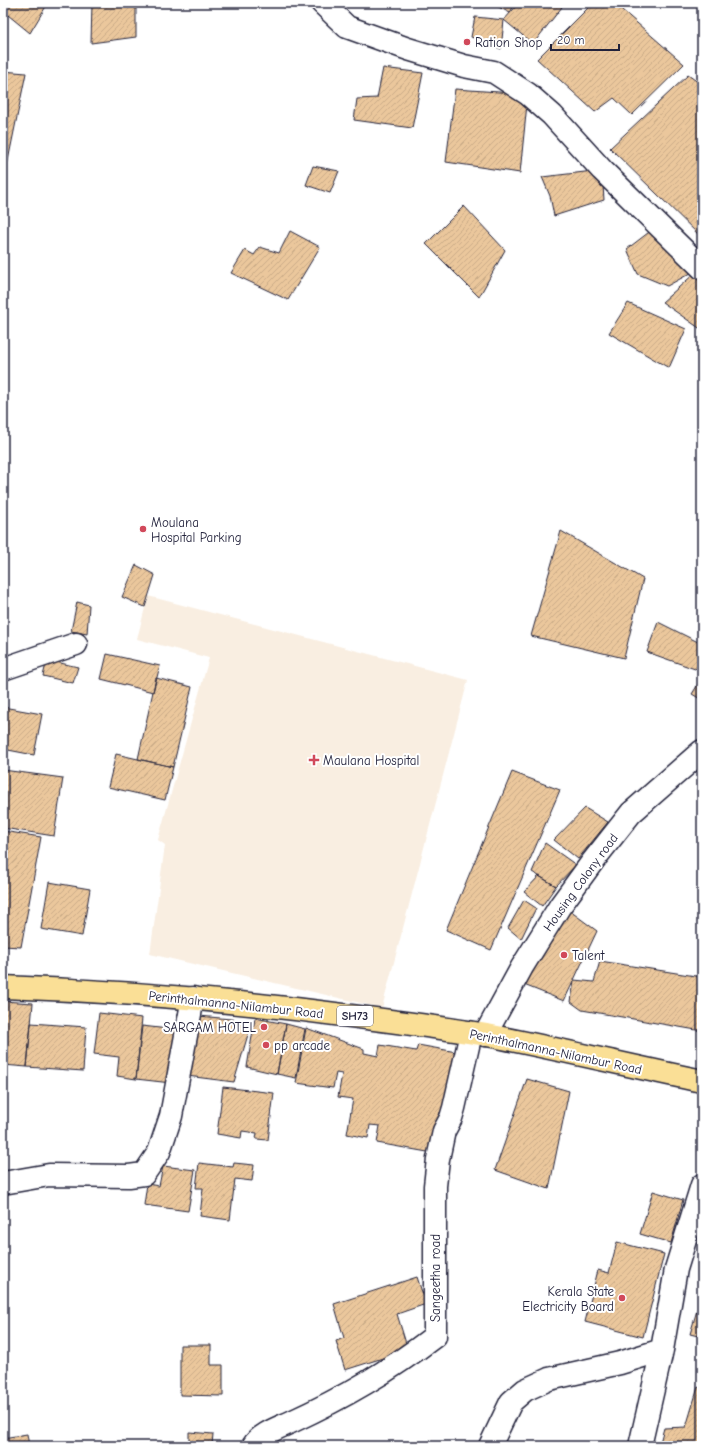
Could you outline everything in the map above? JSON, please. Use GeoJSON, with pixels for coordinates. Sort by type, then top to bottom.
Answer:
{"type":"FeatureCollection","features":[{"type":"Feature","properties":{"kind":"main road","name":"Perinthalmanna-Nilambur Road"},"geometry":{"type":"LineString","coordinates":[[3,987],[82,990],[275,1006],[478,1034],[702,1081]]}},
{"type":"Feature","properties":{"kind":"street"},"geometry":{"type":"LineString","coordinates":[[322,3],[347,27],[408,49],[464,66],[494,72],[528,94],[552,115],[607,175],[702,268]]}},
{"type":"Feature","properties":{"kind":"street"},"geometry":{"type":"LineString","coordinates":[[3,669],[76,644]]}},
{"type":"Feature","properties":{"kind":"street","name":"Housing Colony road"},"geometry":{"type":"LineString","coordinates":[[478,1034],[560,906],[631,812],[702,751]]}},
{"type":"Feature","properties":{"kind":"street"},"geometry":{"type":"LineString","coordinates":[[3,1183],[49,1175],[129,1176],[144,1174],[159,1152],[171,1116],[193,998]]}},
{"type":"Feature","properties":{"kind":"street","name":"Sangeetha road"},"geometry":{"type":"LineString","coordinates":[[253,1446],[268,1432],[339,1400],[397,1365],[435,1336],[434,1257],[438,1159],[444,1131],[453,1113],[478,1034]]}},
{"type":"Feature","properties":{"kind":"street"},"geometry":{"type":"LineString","coordinates":[[640,1446],[662,1350],[676,1269],[702,1185]]}},
{"type":"Feature","properties":{"kind":"street"},"geometry":{"type":"LineString","coordinates":[[490,1446],[511,1402],[525,1390],[549,1379],[620,1363],[662,1350]]}},
{"type":"Feature","properties":{"kind":"shaded area","name":"Maulana Hospital"},"geometry":{"type":"Polygon","coordinates":[[[148,596],[468,680],[382,1008],[150,954],[165,845],[158,840],[209,658],[137,639],[148,596]]]}},
{"type":"Feature","properties":{"kind":"building"},"geometry":{"type":"Polygon","coordinates":[[[3,3],[48,3],[30,33],[3,11],[3,3]]]}},
{"type":"Feature","properties":{"kind":"building"},"geometry":{"type":"Polygon","coordinates":[[[92,3],[136,3],[136,37],[91,43],[92,3]]]}},
{"type":"Feature","properties":{"kind":"building"},"geometry":{"type":"Polygon","coordinates":[[[491,3],[515,3],[510,13],[491,3]]]}},
{"type":"Feature","properties":{"kind":"building"},"geometry":{"type":"Polygon","coordinates":[[[519,3],[558,3],[562,7],[533,44],[504,20],[519,3]]]}},
{"type":"Feature","properties":{"kind":"building"},"geometry":{"type":"Polygon","coordinates":[[[593,3],[614,3],[684,64],[632,115],[614,98],[595,112],[537,59],[593,3]]]}},
{"type":"Feature","properties":{"kind":"building"},"geometry":{"type":"Polygon","coordinates":[[[475,17],[504,20],[501,49],[471,37],[475,17]]]}},
{"type":"Feature","properties":{"kind":"building"},"geometry":{"type":"Polygon","coordinates":[[[383,68],[423,73],[412,128],[354,120],[357,99],[377,98],[383,68]]]}},
{"type":"Feature","properties":{"kind":"building"},"geometry":{"type":"Polygon","coordinates":[[[3,71],[26,73],[3,185],[3,71]]]}},
{"type":"Feature","properties":{"kind":"building"},"geometry":{"type":"Polygon","coordinates":[[[688,75],[702,85],[702,238],[610,148],[688,75]]]}},
{"type":"Feature","properties":{"kind":"building"},"geometry":{"type":"Polygon","coordinates":[[[455,89],[528,94],[520,173],[446,162],[455,89]]]}},
{"type":"Feature","properties":{"kind":"building"},"geometry":{"type":"Polygon","coordinates":[[[313,166],[339,171],[330,193],[306,185],[313,166]]]}},
{"type":"Feature","properties":{"kind":"building"},"geometry":{"type":"Polygon","coordinates":[[[602,170],[604,200],[554,216],[550,196],[542,177],[602,170]]]}},
{"type":"Feature","properties":{"kind":"building"},"geometry":{"type":"Polygon","coordinates":[[[464,206],[505,250],[479,297],[426,244],[464,206]]]}},
{"type":"Feature","properties":{"kind":"building"},"geometry":{"type":"Polygon","coordinates":[[[657,226],[702,267],[667,286],[638,274],[627,249],[657,226]]]}},
{"type":"Feature","properties":{"kind":"building"},"geometry":{"type":"Polygon","coordinates":[[[290,231],[320,247],[288,300],[231,273],[245,250],[254,255],[260,247],[279,253],[290,231]]]}},
{"type":"Feature","properties":{"kind":"building"},"geometry":{"type":"Polygon","coordinates":[[[702,267],[702,330],[662,302],[702,267]]]}},
{"type":"Feature","properties":{"kind":"building"},"geometry":{"type":"Polygon","coordinates":[[[628,303],[686,329],[669,368],[609,333],[628,303]]]}},
{"type":"Feature","properties":{"kind":"building"},"geometry":{"type":"Polygon","coordinates":[[[561,531],[643,579],[624,658],[531,636],[561,531]]]}},
{"type":"Feature","properties":{"kind":"building"},"geometry":{"type":"Polygon","coordinates":[[[136,565],[155,575],[145,607],[122,597],[136,565]]]}},
{"type":"Feature","properties":{"kind":"building"},"geometry":{"type":"Polygon","coordinates":[[[77,602],[89,605],[87,634],[71,631],[77,602]]]}},
{"type":"Feature","properties":{"kind":"building"},"geometry":{"type":"Polygon","coordinates":[[[658,622],[702,644],[702,663],[695,669],[647,652],[658,622]]]}},
{"type":"Feature","properties":{"kind":"building"},"geometry":{"type":"Polygon","coordinates":[[[107,654],[160,666],[153,692],[101,679],[107,654]]]}},
{"type":"Feature","properties":{"kind":"building"},"geometry":{"type":"Polygon","coordinates":[[[47,660],[78,667],[73,683],[43,676],[47,660]]]}},
{"type":"Feature","properties":{"kind":"building"},"geometry":{"type":"Polygon","coordinates":[[[156,678],[192,687],[173,767],[138,759],[156,678]]]}},
{"type":"Feature","properties":{"kind":"building"},"geometry":{"type":"Polygon","coordinates":[[[702,678],[702,700],[692,694],[702,678]]]}},
{"type":"Feature","properties":{"kind":"building"},"geometry":{"type":"Polygon","coordinates":[[[3,707],[42,714],[34,755],[3,749],[3,707]]]}},
{"type":"Feature","properties":{"kind":"building"},"geometry":{"type":"Polygon","coordinates":[[[116,754],[173,767],[165,800],[108,787],[116,754]]]}},
{"type":"Feature","properties":{"kind":"building"},"geometry":{"type":"Polygon","coordinates":[[[3,770],[63,778],[54,836],[3,828],[3,770]]]}},
{"type":"Feature","properties":{"kind":"building"},"geometry":{"type":"Polygon","coordinates":[[[512,772],[560,790],[491,950],[446,930],[512,772]]]}},
{"type":"Feature","properties":{"kind":"building"},"geometry":{"type":"Polygon","coordinates":[[[585,808],[608,822],[578,859],[554,840],[585,808]]]}},
{"type":"Feature","properties":{"kind":"building"},"geometry":{"type":"Polygon","coordinates":[[[3,831],[41,837],[21,947],[3,946],[3,831]]]}},
{"type":"Feature","properties":{"kind":"building"},"geometry":{"type":"Polygon","coordinates":[[[545,843],[576,865],[556,886],[532,872],[545,843]]]}},
{"type":"Feature","properties":{"kind":"building"},"geometry":{"type":"Polygon","coordinates":[[[539,876],[556,886],[542,906],[524,892],[539,876]]]}},
{"type":"Feature","properties":{"kind":"building"},"geometry":{"type":"Polygon","coordinates":[[[49,882],[90,889],[82,936],[41,929],[49,882]]]}},
{"type":"Feature","properties":{"kind":"building"},"geometry":{"type":"Polygon","coordinates":[[[524,900],[536,908],[521,939],[508,928],[524,900]]]}},
{"type":"Feature","properties":{"kind":"building","name":"Talent"},"geometry":{"type":"Polygon","coordinates":[[[570,911],[597,931],[564,1001],[524,985],[570,911]]]}},
{"type":"Feature","properties":{"kind":"building"},"geometry":{"type":"Polygon","coordinates":[[[600,961],[702,977],[702,1031],[582,1010],[571,1002],[574,980],[594,982],[600,961]]]}},
{"type":"Feature","properties":{"kind":"building"},"geometry":{"type":"Polygon","coordinates":[[[3,1001],[33,1003],[27,1067],[3,1065],[3,1001]]]}},
{"type":"Feature","properties":{"kind":"building"},"geometry":{"type":"Polygon","coordinates":[[[99,1013],[142,1018],[136,1079],[117,1076],[119,1057],[94,1054],[99,1013]]]}},
{"type":"Feature","properties":{"kind":"building"},"geometry":{"type":"Polygon","coordinates":[[[199,1016],[252,1021],[234,1082],[187,1076],[199,1016]]]}},
{"type":"Feature","properties":{"kind":"building","name":"pp arcade"},"geometry":{"type":"Polygon","coordinates":[[[255,1018],[286,1024],[277,1074],[247,1067],[255,1018]]]}},
{"type":"Feature","properties":{"kind":"building"},"geometry":{"type":"Polygon","coordinates":[[[31,1023],[86,1027],[83,1071],[27,1067],[31,1023]]]}},
{"type":"Feature","properties":{"kind":"building","name":"pp arcade"},"geometry":{"type":"Polygon","coordinates":[[[286,1024],[305,1029],[296,1078],[277,1074],[286,1024]]]}},
{"type":"Feature","properties":{"kind":"building"},"geometry":{"type":"Polygon","coordinates":[[[142,1026],[177,1030],[171,1083],[136,1079],[142,1026]]]}},
{"type":"Feature","properties":{"kind":"building"},"geometry":{"type":"Polygon","coordinates":[[[306,1028],[364,1049],[364,1053],[378,1056],[380,1045],[416,1051],[418,1045],[462,1053],[451,1114],[440,1112],[433,1153],[377,1143],[380,1126],[370,1125],[368,1138],[347,1134],[353,1099],[338,1097],[342,1074],[336,1073],[333,1088],[296,1083],[306,1028]]]}},
{"type":"Feature","properties":{"kind":"building"},"geometry":{"type":"Polygon","coordinates":[[[527,1079],[569,1091],[549,1189],[495,1170],[527,1079]]]}},
{"type":"Feature","properties":{"kind":"building"},"geometry":{"type":"Polygon","coordinates":[[[223,1087],[274,1093],[268,1140],[256,1139],[257,1133],[242,1131],[241,1138],[217,1134],[223,1087]]]}},
{"type":"Feature","properties":{"kind":"building"},"geometry":{"type":"Polygon","coordinates":[[[199,1163],[233,1167],[234,1163],[254,1165],[252,1181],[235,1179],[230,1220],[200,1216],[203,1188],[196,1188],[199,1163]]]}},
{"type":"Feature","properties":{"kind":"building"},"geometry":{"type":"Polygon","coordinates":[[[163,1166],[195,1170],[188,1211],[144,1205],[147,1184],[159,1186],[163,1166]]]}},
{"type":"Feature","properties":{"kind":"building"},"geometry":{"type":"Polygon","coordinates":[[[653,1191],[683,1200],[671,1243],[640,1234],[653,1191]]]}},
{"type":"Feature","properties":{"kind":"building","name":"Kerala State Electricity Board"},"geometry":{"type":"Polygon","coordinates":[[[617,1242],[664,1254],[643,1337],[585,1322],[598,1270],[609,1273],[617,1242]]]}},
{"type":"Feature","properties":{"kind":"building"},"geometry":{"type":"Polygon","coordinates":[[[417,1277],[426,1304],[397,1314],[408,1350],[345,1370],[336,1341],[344,1338],[334,1304],[417,1277]]]}},
{"type":"Feature","properties":{"kind":"building"},"geometry":{"type":"Polygon","coordinates":[[[702,1293],[702,1337],[690,1334],[702,1293]]]}},
{"type":"Feature","properties":{"kind":"building"},"geometry":{"type":"Polygon","coordinates":[[[180,1345],[211,1345],[211,1365],[223,1365],[223,1396],[180,1395],[180,1345]]]}},
{"type":"Feature","properties":{"kind":"building"},"geometry":{"type":"Polygon","coordinates":[[[698,1387],[702,1389],[702,1446],[659,1446],[664,1428],[686,1427],[698,1387]]]}},
{"type":"Feature","properties":{"kind":"building"},"geometry":{"type":"Polygon","coordinates":[[[189,1432],[213,1434],[212,1445],[220,1446],[167,1446],[167,1443],[189,1445],[189,1432]]]}},
{"type":"Feature","properties":{"kind":"building"},"geometry":{"type":"Polygon","coordinates":[[[27,1434],[29,1446],[3,1446],[3,1438],[27,1434]]]}},
{"type":"Feature","properties":{"kind":"place","name":"Ration Shop"},"geometry":{"type":"Point","coordinates":[467,42]}},
{"type":"Feature","properties":{"kind":"place","name":"Moulana Hospital Parking"},"geometry":{"type":"Point","coordinates":[143,529]}},
{"type":"Feature","properties":{"kind":"place","name":"Maulana Hospital"},"geometry":{"type":"Point","coordinates":[314,760]}},
{"type":"Feature","properties":{"kind":"place","name":"Talent"},"geometry":{"type":"Point","coordinates":[564,955]}},
{"type":"Feature","properties":{"kind":"place","name":"SARGAM HOTEL"},"geometry":{"type":"Point","coordinates":[264,1027]}},
{"type":"Feature","properties":{"kind":"place","name":"pp arcade"},"geometry":{"type":"Point","coordinates":[266,1045]}},
{"type":"Feature","properties":{"kind":"place","name":"Kerala State Electricity Board"},"geometry":{"type":"Point","coordinates":[622,1298]}}]}
